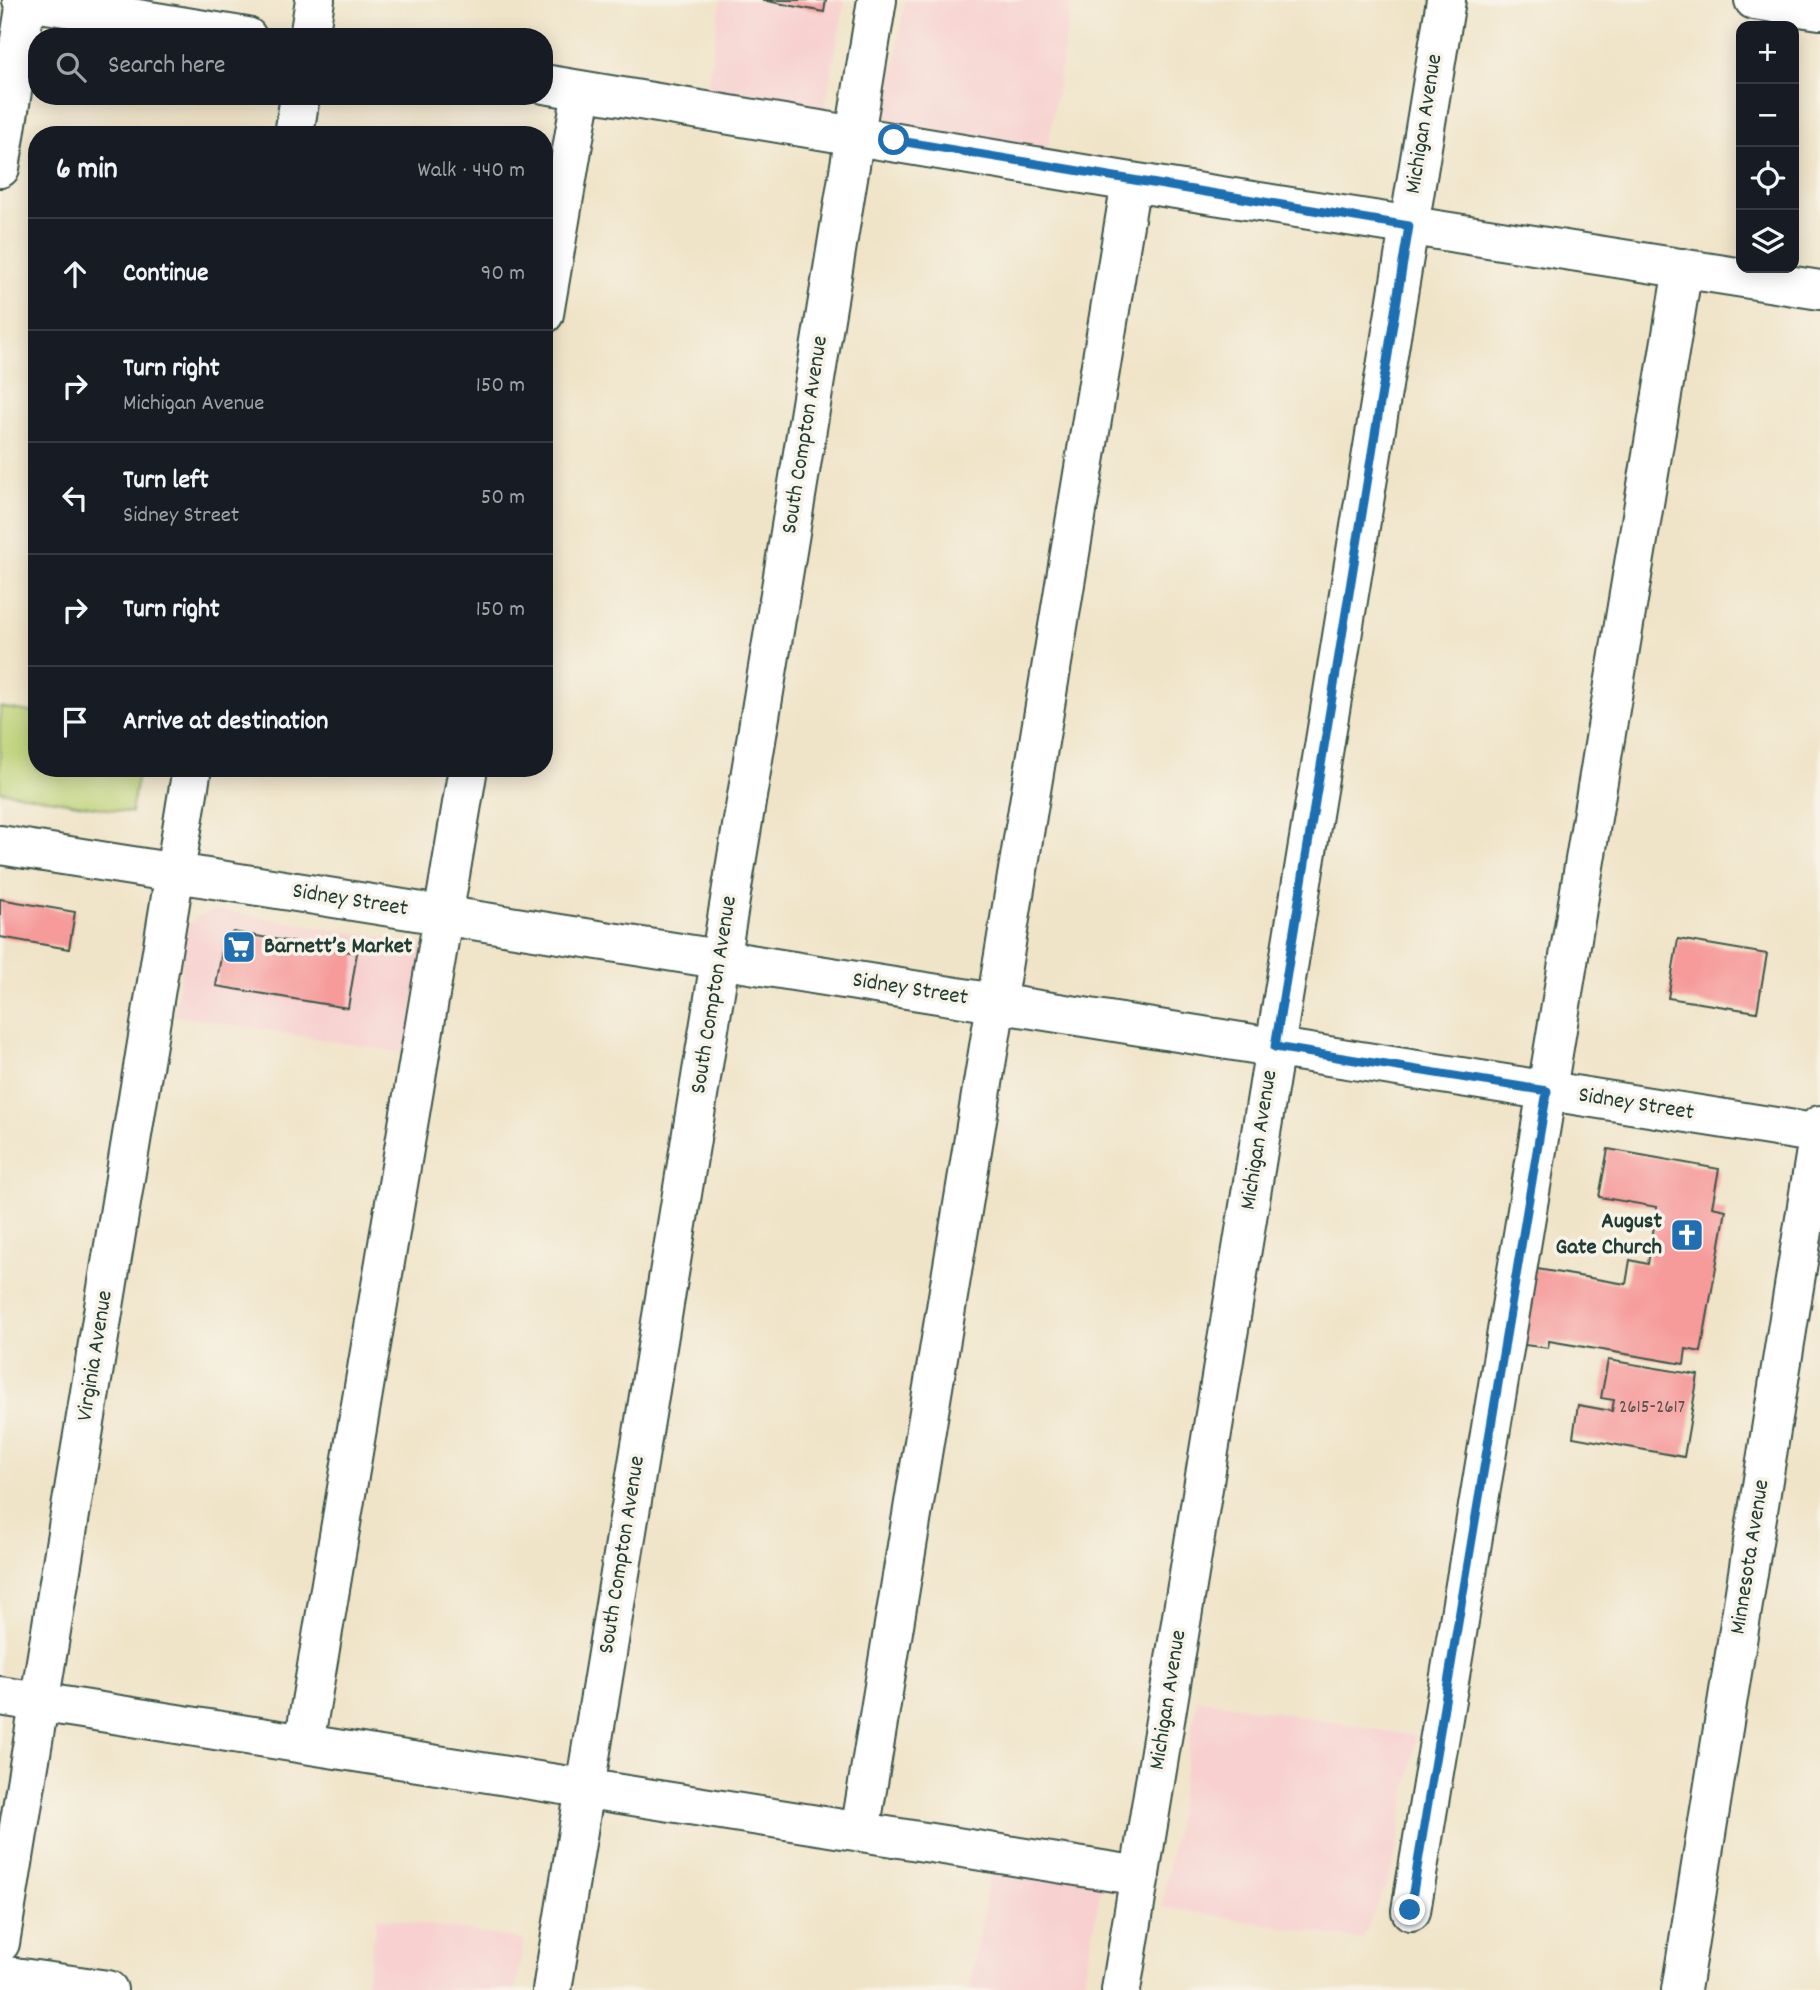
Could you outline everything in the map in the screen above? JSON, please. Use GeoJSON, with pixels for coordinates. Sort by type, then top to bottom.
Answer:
{"type":"FeatureCollection","features":[{"type":"Feature","properties":{"kind":"street"},"geometry":{"type":"LineString","coordinates":[[0,168],[24,0],[193,28]]}},
{"type":"Feature","properties":{"kind":"street"},"geometry":{"type":"LineString","coordinates":[[310,28],[315,0]]}},
{"type":"Feature","properties":{"kind":"street","name":"South Compton Avenue"},"geometry":{"type":"LineString","coordinates":[[552,1990],[877,0]]}},
{"type":"Feature","properties":{"kind":"street","name":"Michigan Avenue"},"geometry":{"type":"LineString","coordinates":[[1121,1990],[1446,0]]}},
{"type":"Feature","properties":{"kind":"street"},"geometry":{"type":"LineString","coordinates":[[1754,0],[1820,10]]}},
{"type":"Feature","properties":{"kind":"street"},"geometry":{"type":"LineString","coordinates":[[553,86],[1820,290]]}},
{"type":"Feature","properties":{"kind":"street"},"geometry":{"type":"LineString","coordinates":[[553,261],[582,90]]}},
{"type":"Feature","properties":{"kind":"street"},"geometry":{"type":"LineString","coordinates":[[295,126],[299,105]]}},
{"type":"Feature","properties":{"kind":"street"},"geometry":{"type":"LineString","coordinates":[[860,1832],[1131,181]]}},
{"type":"Feature","properties":{"kind":"street"},"geometry":{"type":"LineString","coordinates":[[1410,1910],[1683,268]]}},
{"type":"Feature","properties":{"kind":"street","name":"Virginia Avenue"},"geometry":{"type":"LineString","coordinates":[[0,1943],[191,777]]}},
{"type":"Feature","properties":{"kind":"street"},"geometry":{"type":"LineString","coordinates":[[304,1744],[466,777]]}},
{"type":"Feature","properties":{"kind":"street","name":"Sidney Street"},"geometry":{"type":"LineString","coordinates":[[0,845],[1547,1091],[1819,1131]]}},
{"type":"Feature","properties":{"kind":"street","name":"Minnesota Avenue"},"geometry":{"type":"LineString","coordinates":[[1681,1990],[1819,1131]]}},
{"type":"Feature","properties":{"kind":"street"},"geometry":{"type":"LineString","coordinates":[[0,1696],[1140,1876]]}},
{"type":"Feature","properties":{"kind":"street"},"geometry":{"type":"LineString","coordinates":[[0,1975],[108,1990]]}},
{"type":"Feature","properties":{"kind":"shaded area"},"geometry":{"type":"Polygon","coordinates":[[[721,0],[845,0],[824,113],[706,95],[721,0]]]}},
{"type":"Feature","properties":{"kind":"shaded area"},"geometry":{"type":"Polygon","coordinates":[[[905,0],[1072,0],[1047,151],[885,124],[905,0]]]}},
{"type":"Feature","properties":{"kind":"shaded area"},"geometry":{"type":"Polygon","coordinates":[[[217,910],[423,945],[405,1053],[174,1015],[188,926],[197,917],[217,910]]]}},
{"type":"Feature","properties":{"kind":"shaded area"},"geometry":{"type":"Polygon","coordinates":[[[1197,1699],[1416,1736],[1394,1866],[1362,1940],[1162,1907],[1197,1699]]]}},
{"type":"Feature","properties":{"kind":"shaded area"},"geometry":{"type":"Polygon","coordinates":[[[992,1862],[1102,1882],[1082,1990],[969,1990],[992,1862]]]}},
{"type":"Feature","properties":{"kind":"shaded area"},"geometry":{"type":"Polygon","coordinates":[[[377,1917],[524,1940],[516,1990],[365,1990],[377,1917]]]}},
{"type":"Feature","properties":{"kind":"green space"},"geometry":{"type":"Polygon","coordinates":[[[0,707],[28,712],[28,777],[137,777],[131,813],[0,791],[0,707]]]}},
{"type":"Feature","properties":{"kind":"building"},"geometry":{"type":"Polygon","coordinates":[[[762,0],[826,0],[824,12],[762,0]]]}},
{"type":"Feature","properties":{"kind":"building"},"geometry":{"type":"Polygon","coordinates":[[[0,899],[75,912],[69,949],[0,937],[0,899]]]}},
{"type":"Feature","properties":{"kind":"building"},"geometry":{"type":"Polygon","coordinates":[[[233,932],[357,953],[348,1008],[216,986],[224,939],[233,932]]]}},
{"type":"Feature","properties":{"kind":"building"},"geometry":{"type":"Polygon","coordinates":[[[1678,939],[1767,954],[1757,1012],[1668,998],[1678,939]]]}},
{"type":"Feature","properties":{"kind":"building","name":"August Gate Church"},"geometry":{"type":"Polygon","coordinates":[[[1608,1149],[1719,1169],[1712,1207],[1726,1210],[1701,1352],[1686,1349],[1684,1364],[1549,1341],[1548,1348],[1517,1344],[1531,1268],[1626,1284],[1630,1260],[1648,1264],[1657,1207],[1599,1197],[1608,1149]]]}},
{"type":"Feature","properties":{"kind":"building"},"geometry":{"type":"Polygon","coordinates":[[[1608,1360],[1698,1375],[1684,1457],[1573,1437],[1578,1405],[1612,1411],[1614,1400],[1601,1398],[1608,1360]]]}},
{"type":"Feature","properties":{"kind":"place","name":"Barnett’s Market"},"geometry":{"type":"Point","coordinates":[239,947]}},
{"type":"Feature","properties":{"kind":"place","name":"August Gate Church"},"geometry":{"type":"Point","coordinates":[1687,1235]}},
{"type":"Feature","properties":{"kind":"route"},"geometry":{"type":"LineString","coordinates":[[894,140],[1409,226],[1275,1047],[1547,1091],[1410,1910]]}}]}
